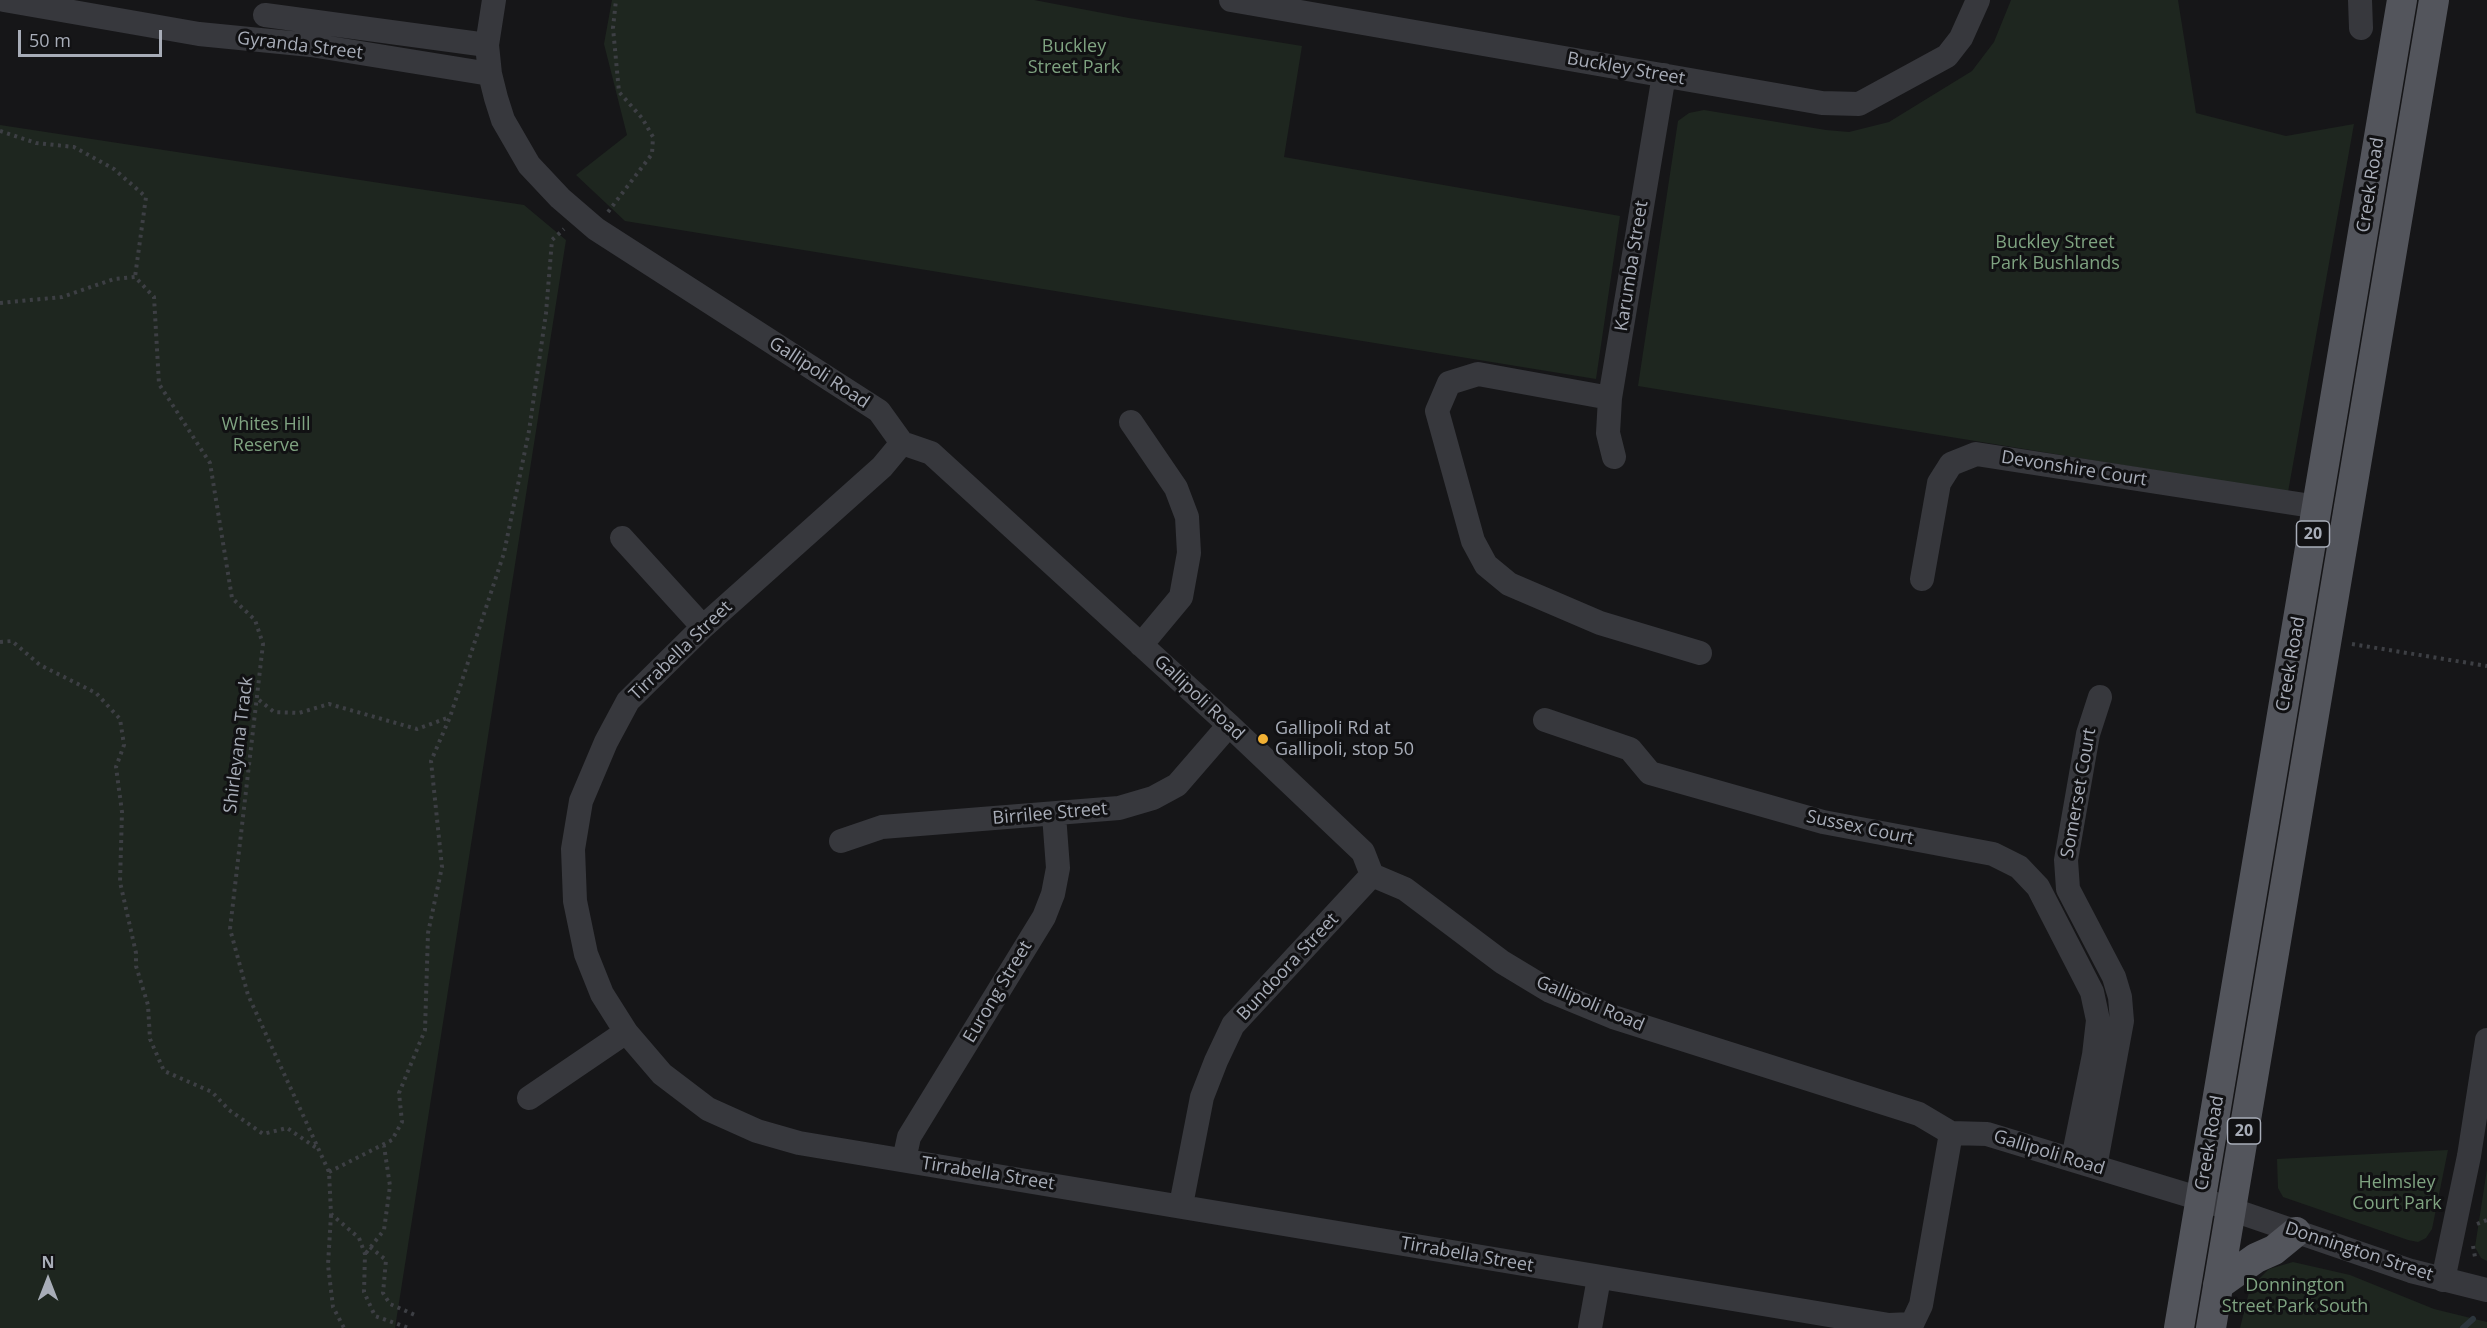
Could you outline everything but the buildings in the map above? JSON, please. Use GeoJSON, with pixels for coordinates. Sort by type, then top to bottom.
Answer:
{"type":"FeatureCollection","features":[{"type":"Feature","properties":{"kind":"main road","name":"Creek Road"},"geometry":{"type":"LineString","coordinates":[[2179,1328],[2402,0]]}},
{"type":"Feature","properties":{"kind":"main road","name":"Creek Road"},"geometry":{"type":"LineString","coordinates":[[2211,1328],[2434,0]]}},
{"type":"Feature","properties":{"kind":"main road"},"geometry":{"type":"LineString","coordinates":[[2218,1285],[2256,1258],[2274,1250],[2296,1232]]}},
{"type":"Feature","properties":{"kind":"street","name":"Gyranda Street"},"geometry":{"type":"LineString","coordinates":[[4,0],[199,34],[310,45],[490,74]]}},
{"type":"Feature","properties":{"kind":"street","name":"Gallipoli Road"},"geometry":{"type":"LineString","coordinates":[[494,0],[487,45],[490,74],[503,120],[529,165],[587,222],[879,411],[902,443],[931,453],[1229,725],[1363,852],[1372,875],[1405,890],[1502,962],[1550,991],[1613,1017],[1919,1114],[1951,1133],[1987,1134],[2231,1210]]}},
{"type":"Feature","properties":{"kind":"street","name":"Buckley Street"},"geometry":{"type":"LineString","coordinates":[[1231,0],[1343,10],[1664,75],[1822,103],[1859,104],[1947,56],[1960,38],[1978,0]]}},
{"type":"Feature","properties":{"kind":"street"},"geometry":{"type":"LineString","coordinates":[[2360,0],[2361,28]]}},
{"type":"Feature","properties":{"kind":"street"},"geometry":{"type":"LineString","coordinates":[[265,15],[487,45]]}},
{"type":"Feature","properties":{"kind":"street","name":"Karumba Street"},"geometry":{"type":"LineString","coordinates":[[1614,457],[1608,433],[1610,398],[1664,75]]}},
{"type":"Feature","properties":{"kind":"street"},"geometry":{"type":"LineString","coordinates":[[1610,398],[1478,374],[1449,383],[1437,411],[1473,541],[1486,565],[1509,584],[1600,623],[1700,653]]}},
{"type":"Feature","properties":{"kind":"street"},"geometry":{"type":"LineString","coordinates":[[1131,422],[1176,488],[1186,517],[1189,553],[1181,597],[1141,645]]}},
{"type":"Feature","properties":{"kind":"street","name":"Tirrabella Street"},"geometry":{"type":"LineString","coordinates":[[902,443],[882,467],[703,627],[628,701],[606,742],[581,801],[573,849],[574,901],[586,954],[602,994],[626,1032],[662,1074],[708,1109],[757,1131],[799,1143],[1889,1325],[1912,1324],[1921,1305],[1951,1133]]}},
{"type":"Feature","properties":{"kind":"street","name":"Devonshire Court"},"geometry":{"type":"LineString","coordinates":[[1922,579],[1939,483],[1951,464],[1976,454],[2318,507]]}},
{"type":"Feature","properties":{"kind":"street"},"geometry":{"type":"LineString","coordinates":[[622,538],[703,627]]}},
{"type":"Feature","properties":{"kind":"street","name":"Somerset Court"},"geometry":{"type":"LineString","coordinates":[[2100,697],[2088,734],[2066,860],[2068,888],[2114,976],[2120,997],[2110,1021]]}},
{"type":"Feature","properties":{"kind":"street","name":"Sussex Court"},"geometry":{"type":"LineString","coordinates":[[1545,720],[1630,749],[1650,773],[1823,822],[1993,854],[2019,867],[2038,887],[2092,992],[2110,1021],[2084,1163]]}},
{"type":"Feature","properties":{"kind":"street","name":"Birrilee Street"},"geometry":{"type":"LineString","coordinates":[[842,841],[882,827],[1054,815],[1119,808],[1153,798],[1177,785],[1229,725]]}},
{"type":"Feature","properties":{"kind":"street","name":"Eurong Street"},"geometry":{"type":"LineString","coordinates":[[904,1160],[909,1137],[1044,917],[1053,894],[1058,868],[1054,815]]}},
{"type":"Feature","properties":{"kind":"street","name":"Bundoora Street"},"geometry":{"type":"LineString","coordinates":[[1181,1205],[1202,1097],[1233,1025],[1372,875]]}},
{"type":"Feature","properties":{"kind":"street"},"geometry":{"type":"LineString","coordinates":[[529,1098],[626,1032]]}},
{"type":"Feature","properties":{"kind":"street"},"geometry":{"type":"LineString","coordinates":[[2444,1280],[2469,1156],[2487,1040]]}},
{"type":"Feature","properties":{"kind":"street","name":"Donnington Street"},"geometry":{"type":"LineString","coordinates":[[2231,1210],[2444,1280],[2487,1290]]}},
{"type":"Feature","properties":{"kind":"street"},"geometry":{"type":"LineString","coordinates":[[1590,1328],[1599,1278]]}},
{"type":"Feature","properties":{"kind":"path"},"geometry":{"type":"LineString","coordinates":[[329,1172],[392,1140],[402,1122],[399,1093],[425,1030],[428,933],[442,867],[431,761],[450,717],[504,552],[529,431],[546,313],[552,240],[587,222],[652,154],[653,137],[642,118],[619,92],[616,83],[613,28],[616,0]]}},
{"type":"Feature","properties":{"kind":"path"},"geometry":{"type":"LineString","coordinates":[[0,131],[36,144],[74,147],[114,169],[146,197],[135,277],[114,279],[62,297],[0,303]]}},
{"type":"Feature","properties":{"kind":"path","name":"Shirleyana Track"},"geometry":{"type":"LineString","coordinates":[[135,277],[154,297],[159,384],[210,463],[232,598],[255,620],[263,644],[230,929],[248,995],[329,1172],[331,1214],[329,1276],[333,1307],[344,1328]]}},
{"type":"Feature","properties":{"kind":"path"},"geometry":{"type":"LineString","coordinates":[[0,642],[12,641],[40,665],[96,693],[120,719],[124,745],[116,767],[122,812],[120,882],[136,953],[136,966],[148,1005],[150,1039],[164,1071],[212,1092],[229,1110],[263,1134],[287,1128],[319,1150]]}},
{"type":"Feature","properties":{"kind":"path"},"geometry":{"type":"LineString","coordinates":[[2352,644],[2487,666]]}},
{"type":"Feature","properties":{"kind":"path"},"geometry":{"type":"LineString","coordinates":[[258,700],[274,712],[299,713],[329,704],[417,729],[450,717]]}},
{"type":"Feature","properties":{"kind":"path"},"geometry":{"type":"LineString","coordinates":[[365,1254],[384,1230],[390,1186],[384,1146]]}},
{"type":"Feature","properties":{"kind":"path"},"geometry":{"type":"LineString","coordinates":[[331,1214],[359,1238],[365,1254],[364,1292],[375,1316],[409,1328]]}},
{"type":"Feature","properties":{"kind":"path"},"geometry":{"type":"LineString","coordinates":[[370,1248],[386,1260],[383,1293],[390,1304],[415,1315]]}},
{"type":"Feature","properties":{"kind":"green space","name":"Buckley Street Park"},"geometry":{"type":"Polygon","coordinates":[[[612,0],[1034,0],[1302,46],[1284,157],[1620,216],[1596,379],[625,221],[576,175],[627,135],[604,44],[612,0]]]}},
{"type":"Feature","properties":{"kind":"green space","name":"Buckley Street Park Bushlands"},"geometry":{"type":"Polygon","coordinates":[[[2011,0],[2178,0],[2196,113],[2286,136],[2354,124],[2288,492],[1638,386],[1678,121],[1689,113],[1704,110],[1849,132],[1889,122],[1972,71],[1994,42],[2011,0]]]}},
{"type":"Feature","properties":{"kind":"green space","name":"Whites Hill Reserve"},"geometry":{"type":"Polygon","coordinates":[[[0,125],[524,205],[566,240],[395,1328],[0,1328],[0,125]]]}},
{"type":"Feature","properties":{"kind":"green space","name":"Helmsley Court Park"},"geometry":{"type":"Polygon","coordinates":[[[2448,1150],[2432,1229],[2426,1238],[2418,1242],[2283,1197],[2278,1188],[2277,1159],[2448,1150]]]}},
{"type":"Feature","properties":{"kind":"green space"},"geometry":{"type":"Polygon","coordinates":[[[2487,1169],[2487,1261],[2481,1258],[2475,1247],[2487,1169]]]}},
{"type":"Feature","properties":{"kind":"green space","name":"Donnington Street Park South"},"geometry":{"type":"Polygon","coordinates":[[[2293,1262],[2350,1275],[2434,1309],[2487,1322],[2487,1328],[2240,1328],[2250,1288],[2269,1269],[2293,1262]]]}},
{"type":"Feature","properties":{"kind":"waterway"},"geometry":{"type":"LineString","coordinates":[[2463,1328],[2473,1319]]}},
{"type":"Feature","properties":{"kind":"place","name":"Gallipoli Rd at Gallipoli, stop 50"},"geometry":{"type":"Point","coordinates":[1263,739]}}]}
